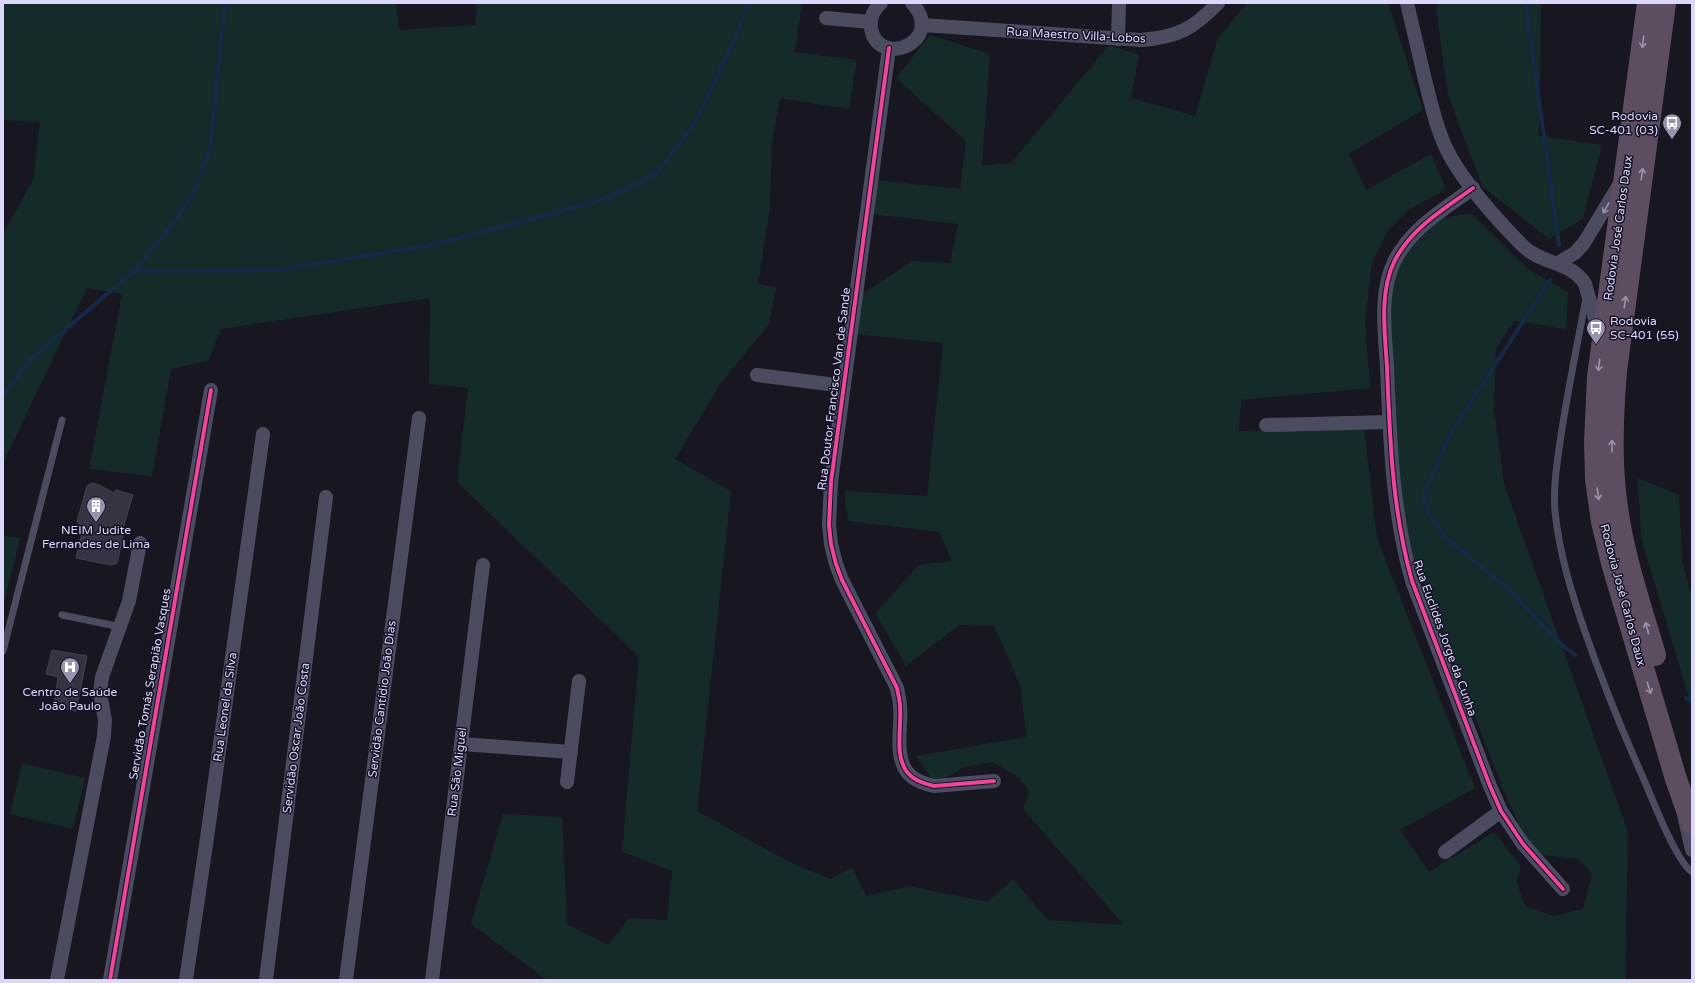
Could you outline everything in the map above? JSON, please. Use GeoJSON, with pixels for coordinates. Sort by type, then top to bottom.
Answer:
{"type":"FeatureCollection","features":[{"type":"Feature","properties":{"kind":"highway","name":"Rodovia José Carlos Daux"},"geometry":{"type":"LineString","coordinates":[[1648,3],[1598,377],[1595,442],[1596,479],[1602,522],[1612,563],[1684,779]]}},
{"type":"Feature","properties":{"kind":"highway","name":"Rodovia José Carlos Daux"},"geometry":{"type":"LineString","coordinates":[[1665,3],[1616,371],[1612,444],[1614,482],[1626,555],[1684,779],[1692,824]]}},
{"type":"Feature","properties":{"kind":"street"},"geometry":{"type":"LineString","coordinates":[[881,3],[872,14],[872,30],[875,38],[881,44],[889,48],[904,48],[911,44],[920,33],[922,25],[921,17],[918,9],[912,3]]}},
{"type":"Feature","properties":{"kind":"street"},"geometry":{"type":"LineString","coordinates":[[1118,39],[1119,3]]}},
{"type":"Feature","properties":{"kind":"street","name":"Rua Maestro Villa-Lobos"},"geometry":{"type":"LineString","coordinates":[[922,25],[1141,40],[1172,35],[1197,24],[1218,3]]}},
{"type":"Feature","properties":{"kind":"street"},"geometry":{"type":"LineString","coordinates":[[1407,3],[1438,130],[1447,150],[1485,205],[1526,248],[1543,259],[1558,263],[1576,272],[1581,277],[1587,290],[1602,343]]}},
{"type":"Feature","properties":{"kind":"street"},"geometry":{"type":"LineString","coordinates":[[826,18],[871,22]]}},
{"type":"Feature","properties":{"kind":"street","name":"Rua Doutor Francisco Van de Sande"},"geometry":{"type":"LineString","coordinates":[[889,48],[829,504],[831,544],[842,580],[897,688],[900,706],[900,749],[903,763],[907,772],[925,784],[934,786],[994,781]]}},
{"type":"Feature","properties":{"kind":"street"},"geometry":{"type":"LineString","coordinates":[[1558,263],[1575,253],[1584,243],[1625,174]]}},
{"type":"Feature","properties":{"kind":"street","name":"Rua Euclides Jorge da Cunha"},"geometry":{"type":"LineString","coordinates":[[1473,188],[1427,221],[1413,234],[1394,263],[1388,280],[1384,312],[1394,496],[1404,554],[1412,581],[1490,786],[1501,811],[1523,844],[1563,889]]}},
{"type":"Feature","properties":{"kind":"street"},"geometry":{"type":"LineString","coordinates":[[757,375],[844,386]]}},
{"type":"Feature","properties":{"kind":"street","name":"Servidão Tomás Serapião Vasques"},"geometry":{"type":"LineString","coordinates":[[110,980],[211,390]]}},
{"type":"Feature","properties":{"kind":"street","name":"Servidão Cantídio João Dias"},"geometry":{"type":"LineString","coordinates":[[346,980],[419,418]]}},
{"type":"Feature","properties":{"kind":"street"},"geometry":{"type":"LineString","coordinates":[[1266,425],[1389,422]]}},
{"type":"Feature","properties":{"kind":"street","name":"Rua Leonel da Silva"},"geometry":{"type":"LineString","coordinates":[[186,980],[208,838],[263,434]]}},
{"type":"Feature","properties":{"kind":"street","name":"Servidão Oscar João Costa"},"geometry":{"type":"LineString","coordinates":[[266,980],[326,497]]}},
{"type":"Feature","properties":{"kind":"street"},"geometry":{"type":"LineString","coordinates":[[57,980],[104,736],[105,720],[100,685],[129,601],[140,543]]}},
{"type":"Feature","properties":{"kind":"street","name":"Rua São Miguel"},"geometry":{"type":"LineString","coordinates":[[432,980],[483,564]]}},
{"type":"Feature","properties":{"kind":"street"},"geometry":{"type":"LineString","coordinates":[[568,782],[579,681]]}},
{"type":"Feature","properties":{"kind":"street"},"geometry":{"type":"LineString","coordinates":[[461,744],[571,752]]}},
{"type":"Feature","properties":{"kind":"street"},"geometry":{"type":"LineString","coordinates":[[1684,779],[1692,850]]}},
{"type":"Feature","properties":{"kind":"street"},"geometry":{"type":"LineString","coordinates":[[1445,852],[1501,811]]}},
{"type":"Feature","properties":{"kind":"lane"},"geometry":{"type":"LineString","coordinates":[[1587,290],[1557,466],[1555,511],[1560,542],[1574,598],[1617,717],[1667,832],[1677,851],[1689,870],[1692,872]]}},
{"type":"Feature","properties":{"kind":"lane"},"geometry":{"type":"LineString","coordinates":[[3,652],[62,420]]}},
{"type":"Feature","properties":{"kind":"lane"},"geometry":{"type":"LineString","coordinates":[[62,615],[121,626]]}},
{"type":"Feature","properties":{"kind":"green space"},"geometry":{"type":"Polygon","coordinates":[[[3,3],[396,3],[399,30],[475,25],[477,3],[802,3],[795,52],[857,60],[849,109],[780,98],[772,143],[770,207],[758,284],[776,287],[769,324],[721,383],[675,459],[731,491],[697,811],[793,864],[831,879],[852,867],[866,896],[909,886],[987,902],[1013,879],[1048,920],[1124,925],[1023,809],[1029,791],[1019,778],[993,762],[964,767],[935,784],[916,756],[1026,737],[1021,687],[994,626],[959,625],[906,666],[875,613],[919,565],[952,561],[939,532],[848,521],[844,491],[927,496],[943,343],[856,334],[862,294],[912,261],[950,263],[958,224],[872,214],[876,180],[960,189],[966,141],[896,78],[930,35],[990,54],[982,166],[1011,163],[1109,45],[1139,55],[1131,98],[1195,116],[1218,38],[1247,3],[1388,3],[1423,110],[1349,154],[1366,190],[1431,154],[1446,189],[1410,209],[1388,230],[1372,263],[1365,321],[1370,388],[1241,400],[1239,431],[1364,428],[1377,538],[1475,788],[1400,830],[1429,872],[1494,832],[1521,866],[1517,882],[1525,906],[1554,916],[1583,909],[1592,874],[1578,859],[1534,854],[1507,799],[1403,531],[1397,471],[1390,311],[1392,280],[1407,246],[1434,220],[1471,213],[1528,269],[1568,292],[1566,329],[1514,321],[1496,349],[1494,409],[1504,484],[1628,832],[1625,980],[547,980],[471,924],[503,814],[562,817],[567,924],[608,945],[629,918],[667,920],[672,871],[622,852],[639,657],[457,482],[468,388],[429,384],[430,298],[221,329],[208,361],[171,369],[152,476],[89,469],[122,294],[87,288],[3,463],[3,234],[33,180],[40,122],[3,120],[3,3]]]}},
{"type":"Feature","properties":{"kind":"green space"},"geometry":{"type":"Polygon","coordinates":[[[1439,3],[1541,3],[1539,136],[1602,145],[1583,219],[1549,239],[1482,186],[1448,95],[1436,8],[1439,3]]]}},
{"type":"Feature","properties":{"kind":"green space"},"geometry":{"type":"Polygon","coordinates":[[[1638,478],[1679,495],[1682,560],[1692,600],[1692,708],[1641,538],[1638,478]]]}},
{"type":"Feature","properties":{"kind":"green space"},"geometry":{"type":"Polygon","coordinates":[[[3,536],[20,538],[3,606],[3,536]]]}},
{"type":"Feature","properties":{"kind":"green space"},"geometry":{"type":"Polygon","coordinates":[[[22,763],[85,778],[73,829],[10,814],[22,763]]]}},
{"type":"Feature","properties":{"kind":"building","name":"NEIM Judite Fernandes de Lima"},"geometry":{"type":"Polygon","coordinates":[[[92,483],[114,493],[116,490],[133,495],[123,528],[125,528],[117,563],[111,565],[76,558],[83,530],[77,521],[87,486],[92,483]]]}},
{"type":"Feature","properties":{"kind":"building","name":"Centro de Saúde João Paulo"},"geometry":{"type":"Polygon","coordinates":[[[52,650],[87,656],[76,711],[54,706],[58,677],[46,674],[52,650]]]}},
{"type":"Feature","properties":{"kind":"waterway"},"geometry":{"type":"LineString","coordinates":[[3,396],[31,359],[134,271],[176,220],[195,190],[210,149],[225,3]]}},
{"type":"Feature","properties":{"kind":"waterway"},"geometry":{"type":"LineString","coordinates":[[134,271],[275,270],[427,246],[592,203],[613,195],[656,174],[695,123],[729,51],[749,3]]}},
{"type":"Feature","properties":{"kind":"waterway"},"geometry":{"type":"LineString","coordinates":[[1527,3],[1526,7],[1559,245]]}},
{"type":"Feature","properties":{"kind":"waterway"},"geometry":{"type":"LineString","coordinates":[[1550,280],[1452,431],[1423,496],[1428,512],[1444,536],[1505,586],[1564,647],[1575,655]]}},
{"type":"Feature","properties":{"kind":"waterway"},"geometry":{"type":"LineString","coordinates":[[1686,698],[1692,701]]}},
{"type":"Feature","properties":{"kind":"cycle path"},"geometry":{"type":"LineString","coordinates":[[889,48],[831,482],[829,525],[831,544],[842,580],[897,688],[900,704],[900,749],[903,765],[907,772],[923,783],[934,786],[994,781]]}},
{"type":"Feature","properties":{"kind":"cycle path"},"geometry":{"type":"LineString","coordinates":[[1473,188],[1439,212],[1409,239],[1394,262],[1389,274],[1386,287],[1384,327],[1391,448],[1396,501],[1405,554],[1412,581],[1490,786],[1501,811],[1523,844],[1563,889]]}},
{"type":"Feature","properties":{"kind":"cycle path"},"geometry":{"type":"LineString","coordinates":[[110,980],[211,390]]}},
{"type":"Feature","properties":{"kind":"place","name":"Rodovia SC-401 (03)"},"geometry":{"type":"Point","coordinates":[1672,140]}},
{"type":"Feature","properties":{"kind":"place","name":"Rodovia SC-401 (55)"},"geometry":{"type":"Point","coordinates":[1596,345]}},
{"type":"Feature","properties":{"kind":"place","name":"NEIM Judite Fernandes de Lima"},"geometry":{"type":"Point","coordinates":[96,523]}},
{"type":"Feature","properties":{"kind":"place","name":"Centro de Saúde João Paulo"},"geometry":{"type":"Point","coordinates":[70,684]}}]}
